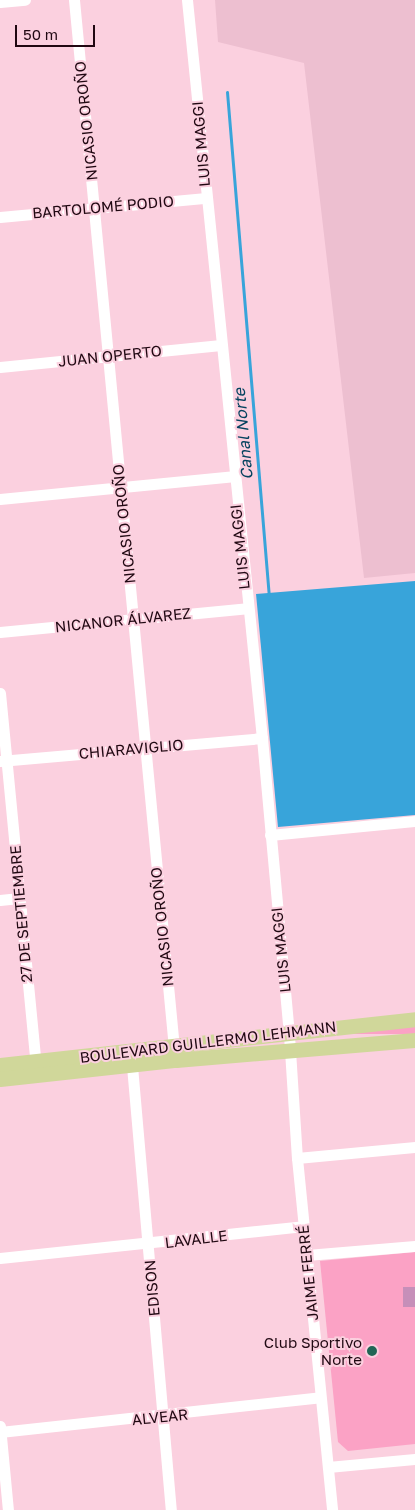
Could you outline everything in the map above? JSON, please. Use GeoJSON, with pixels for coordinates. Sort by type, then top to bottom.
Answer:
{"type":"FeatureCollection","features":[{"type":"Feature","properties":{"kind":"main road","name":"BOULEVARD GUILLERMO LEHMANN"},"geometry":{"type":"LineString","coordinates":[[0,1065],[36,1068],[132,1066],[289,1042],[415,1019]]}},
{"type":"Feature","properties":{"kind":"main road","name":"BOULEVARD GUILLERMO LEHMANN"},"geometry":{"type":"LineString","coordinates":[[0,1079],[36,1068],[174,1048],[289,1042],[415,1040]]}},
{"type":"Feature","properties":{"kind":"street"},"geometry":{"type":"LineString","coordinates":[[0,2],[25,0]]}},
{"type":"Feature","properties":{"kind":"street","name":"NICASIO OROÑO"},"geometry":{"type":"LineString","coordinates":[[74,0],[174,1048]]}},
{"type":"Feature","properties":{"kind":"street","name":"LUIS MAGGI"},"geometry":{"type":"LineString","coordinates":[[187,0],[246,608],[262,738],[289,1042]]}},
{"type":"Feature","properties":{"kind":"street","name":"BARTOLOMÉ PODIO"},"geometry":{"type":"LineString","coordinates":[[0,217],[206,198]]}},
{"type":"Feature","properties":{"kind":"street","name":"JUAN OPERTO"},"geometry":{"type":"LineString","coordinates":[[0,366],[221,345]]}},
{"type":"Feature","properties":{"kind":"street"},"geometry":{"type":"LineString","coordinates":[[0,499],[233,476]]}},
{"type":"Feature","properties":{"kind":"street","name":"NICANOR ÁLVAREZ"},"geometry":{"type":"LineString","coordinates":[[0,632],[246,608]]}},
{"type":"Feature","properties":{"kind":"street","name":"27 DE SEPTIEMBRE"},"geometry":{"type":"LineString","coordinates":[[0,693],[3,761],[20,898],[36,1068]]}},
{"type":"Feature","properties":{"kind":"street","name":"CHIARAVIGLIO"},"geometry":{"type":"LineString","coordinates":[[3,761],[262,738]]}},
{"type":"Feature","properties":{"kind":"street"},"geometry":{"type":"LineString","coordinates":[[270,836],[415,821]]}},
{"type":"Feature","properties":{"kind":"street"},"geometry":{"type":"LineString","coordinates":[[0,900],[20,898]]}},
{"type":"Feature","properties":{"kind":"street","name":"JAIME FERRÉ"},"geometry":{"type":"LineString","coordinates":[[289,1042],[296,1158],[332,1510]]}},
{"type":"Feature","properties":{"kind":"street","name":"EDISON"},"geometry":{"type":"LineString","coordinates":[[132,1066],[171,1510]]}},
{"type":"Feature","properties":{"kind":"street"},"geometry":{"type":"LineString","coordinates":[[296,1158],[415,1147]]}},
{"type":"Feature","properties":{"kind":"street","name":"LAVALLE"},"geometry":{"type":"LineString","coordinates":[[0,1258],[148,1244],[303,1226]]}},
{"type":"Feature","properties":{"kind":"street"},"geometry":{"type":"LineString","coordinates":[[306,1255],[415,1246]]}},
{"type":"Feature","properties":{"kind":"street","name":"ALVEAR"},"geometry":{"type":"LineString","coordinates":[[0,1432],[162,1417],[320,1397]]}},
{"type":"Feature","properties":{"kind":"street"},"geometry":{"type":"LineString","coordinates":[[0,1426],[8,1510]]}},
{"type":"Feature","properties":{"kind":"street"},"geometry":{"type":"LineString","coordinates":[[328,1467],[415,1459]]}},
{"type":"Feature","properties":{"kind":"shaded area"},"geometry":{"type":"Polygon","coordinates":[[[215,0],[415,0],[415,573],[364,578],[304,63],[218,42],[215,0]]]}},
{"type":"Feature","properties":{"kind":"shaded area"},"geometry":{"type":"Polygon","coordinates":[[[307,1027],[415,1027],[415,1034],[307,1034],[307,1027]]]}},
{"type":"Feature","properties":{"kind":"shaded area","name":"Club Sportivo Norte"},"geometry":{"type":"Polygon","coordinates":[[[415,1252],[415,1444],[348,1451],[338,1442],[320,1261],[415,1252]]]}},
{"type":"Feature","properties":{"kind":"water"},"geometry":{"type":"Polygon","coordinates":[[[415,581],[415,815],[278,827],[256,594],[415,581]]]}},
{"type":"Feature","properties":{"kind":"building"},"geometry":{"type":"Polygon","coordinates":[[[403,1287],[415,1287],[415,1307],[403,1307],[403,1287]]]}},
{"type":"Feature","properties":{"kind":"waterway","name":"Canal Norte"},"geometry":{"type":"LineString","coordinates":[[227,92],[269,597]]}},
{"type":"Feature","properties":{"kind":"place","name":"Club Sportivo Norte"},"geometry":{"type":"Point","coordinates":[372,1351]}}]}
